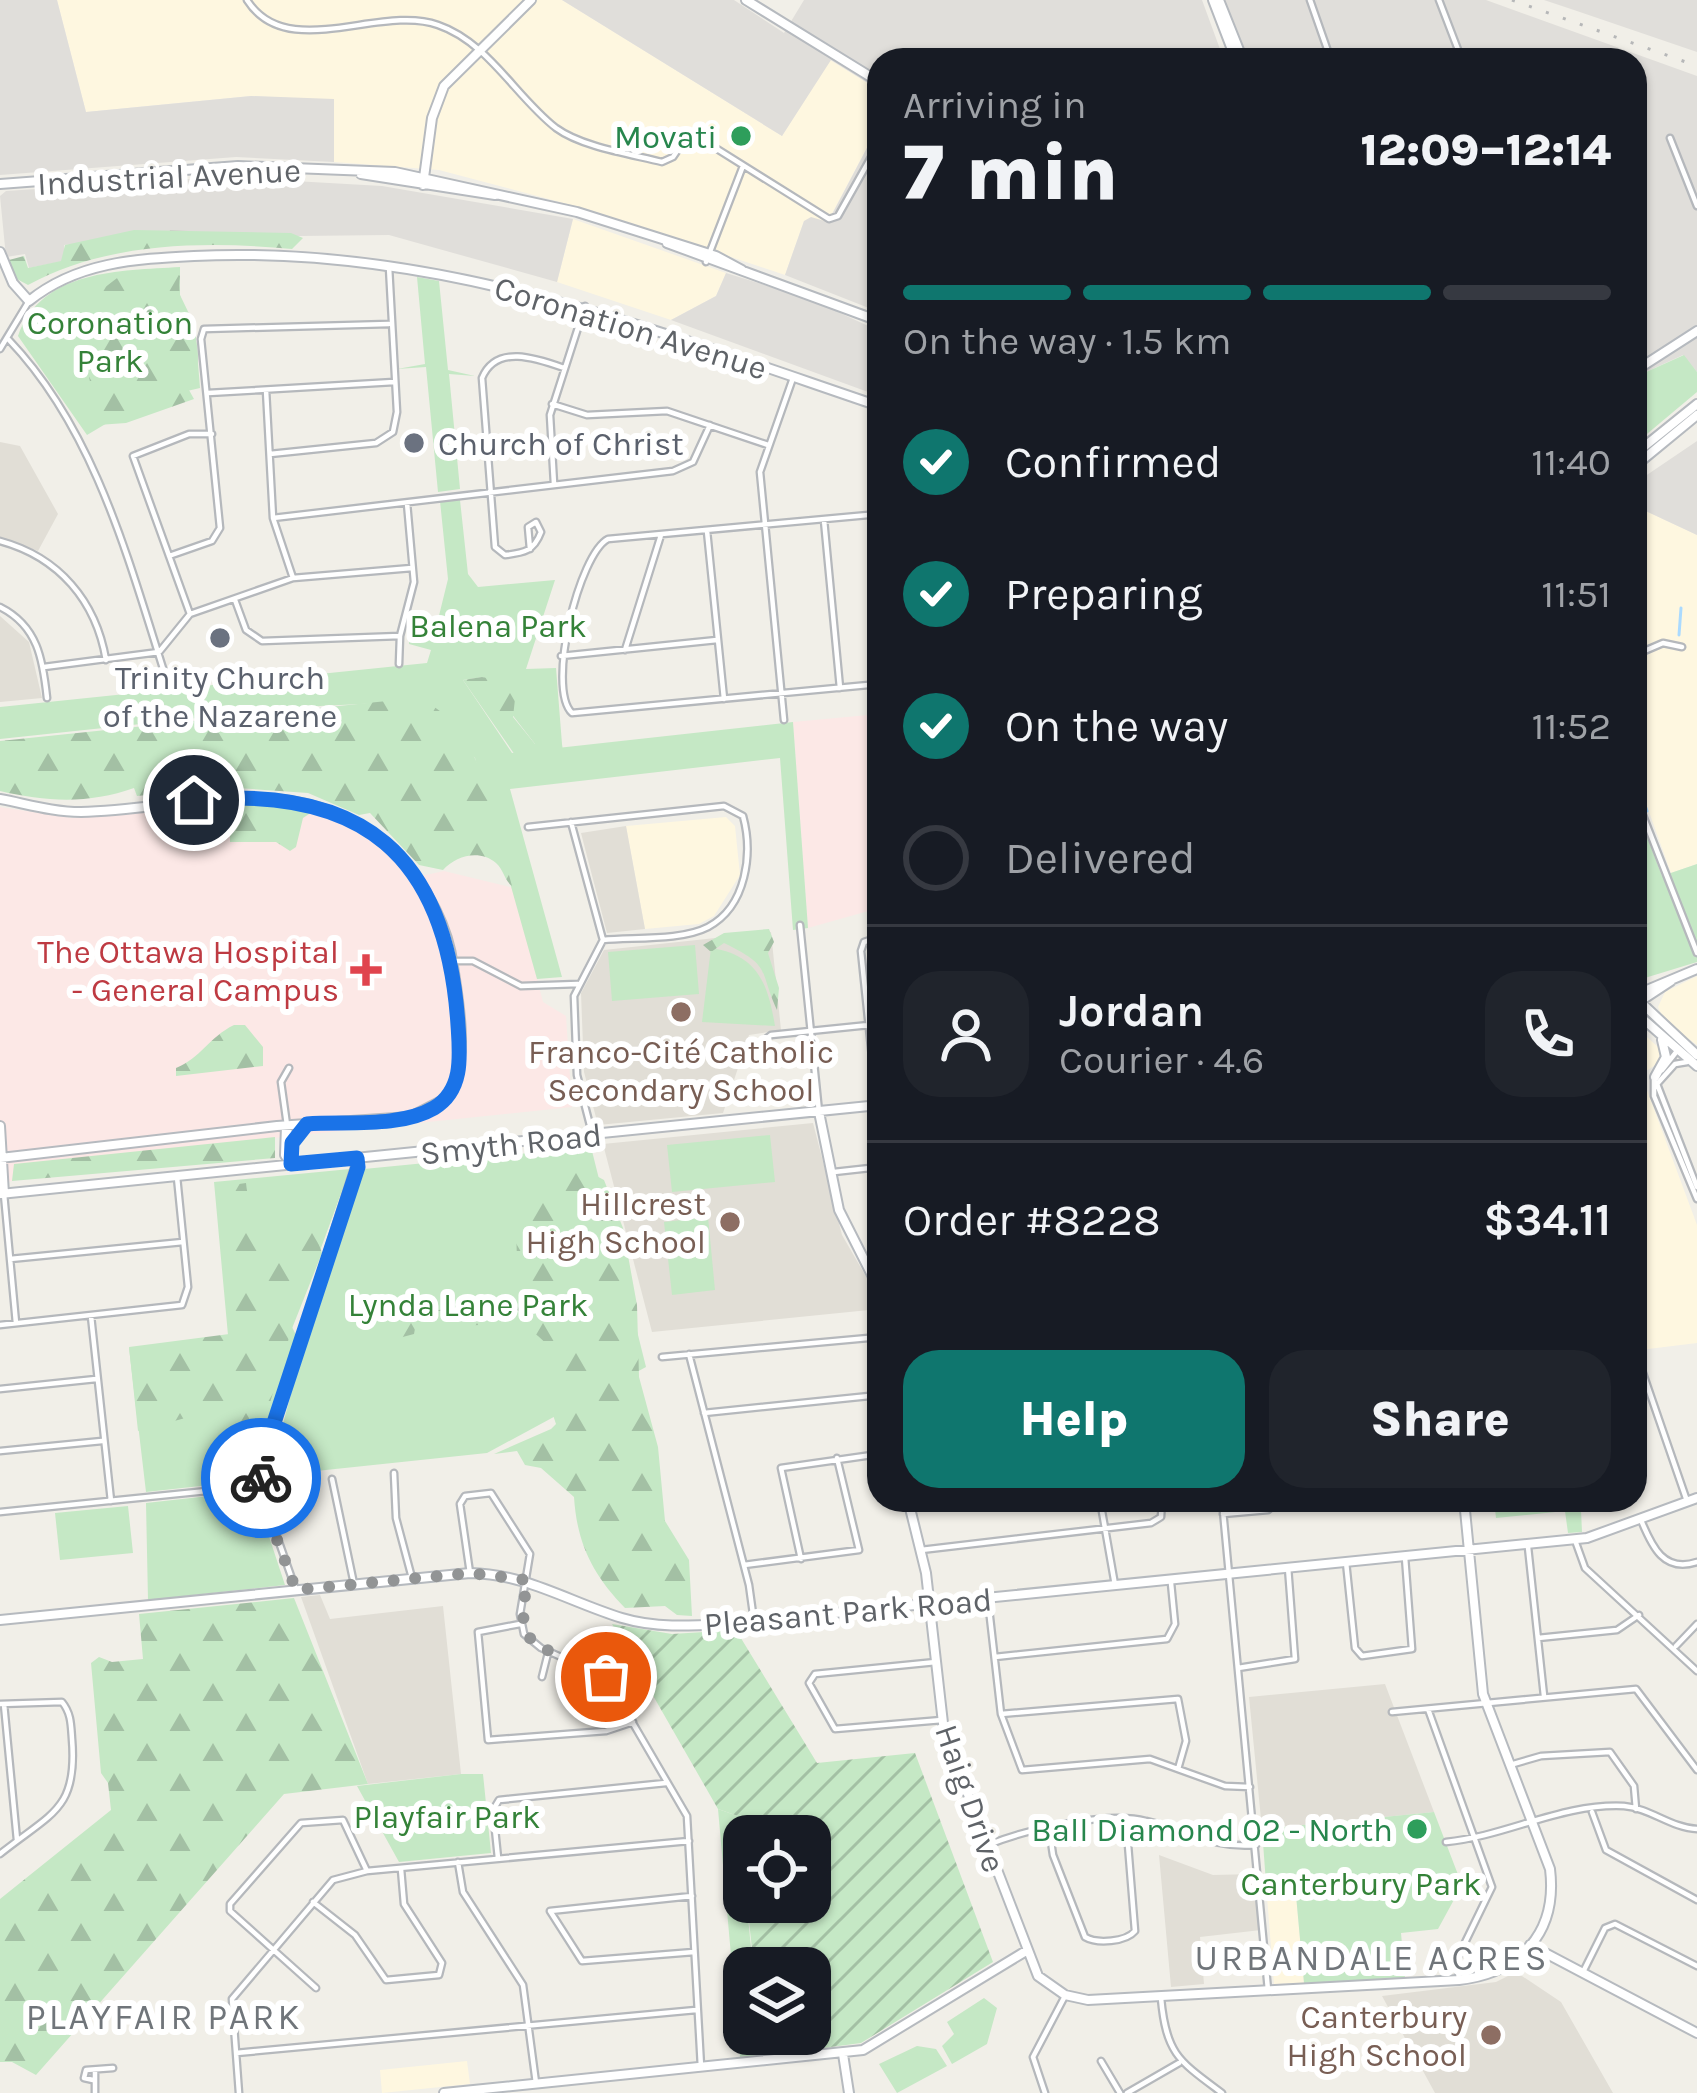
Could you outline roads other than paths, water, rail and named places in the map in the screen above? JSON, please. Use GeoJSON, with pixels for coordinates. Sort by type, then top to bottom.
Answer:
{"type":"FeatureCollection","features":[{"type":"Feature","properties":{"kind":"street"},"geometry":{"type":"LineString","coordinates":[[247,0],[258,15],[286,29],[412,19],[447,28],[566,134],[664,162],[690,132],[831,219],[867,168]]}},
{"type":"Feature","properties":{"kind":"street"},"geometry":{"type":"LineString","coordinates":[[423,180],[437,99],[452,74],[531,0]]}},
{"type":"Feature","properties":{"kind":"street"},"geometry":{"type":"LineString","coordinates":[[746,0],[867,73]]}},
{"type":"Feature","properties":{"kind":"street"},"geometry":{"type":"LineString","coordinates":[[1216,0],[1234,48]]}},
{"type":"Feature","properties":{"kind":"street"},"geometry":{"type":"LineString","coordinates":[[1310,0],[1327,48]]}},
{"type":"Feature","properties":{"kind":"street"},"geometry":{"type":"LineString","coordinates":[[1439,0],[1457,48]]}},
{"type":"Feature","properties":{"kind":"street"},"geometry":{"type":"LineString","coordinates":[[1670,138],[1697,206]]}},
{"type":"Feature","properties":{"kind":"street","name":"Industrial Avenue"},"geometry":{"type":"LineString","coordinates":[[0,184],[238,166],[423,180],[520,197],[664,241],[867,317]]}},
{"type":"Feature","properties":{"kind":"street"},"geometry":{"type":"LineString","coordinates":[[708,257],[742,166]]}},
{"type":"Feature","properties":{"kind":"street"},"geometry":{"type":"LineString","coordinates":[[0,252],[29,301],[0,349]]}},
{"type":"Feature","properties":{"kind":"street","name":"Coronation Avenue"},"geometry":{"type":"LineString","coordinates":[[29,301],[72,274],[139,260],[257,255],[389,264],[473,278],[585,306],[867,402]]}},
{"type":"Feature","properties":{"kind":"street"},"geometry":{"type":"LineString","coordinates":[[270,454],[384,441],[397,424],[389,264]]}},
{"type":"Feature","properties":{"kind":"street"},"geometry":{"type":"LineString","coordinates":[[554,484],[548,429],[585,306]]}},
{"type":"Feature","properties":{"kind":"street"},"geometry":{"type":"LineString","coordinates":[[169,556],[218,535],[201,339],[204,329],[389,324]]}},
{"type":"Feature","properties":{"kind":"street"},"geometry":{"type":"LineString","coordinates":[[1647,363],[1697,331]]}},
{"type":"Feature","properties":{"kind":"street"},"geometry":{"type":"LineString","coordinates":[[9,340],[87,458],[167,683]]}},
{"type":"Feature","properties":{"kind":"street"},"geometry":{"type":"LineString","coordinates":[[530,549],[496,551],[482,384],[486,368],[522,356],[564,368]]}},
{"type":"Feature","properties":{"kind":"street"},"geometry":{"type":"LineString","coordinates":[[784,720],[760,472],[793,378]]}},
{"type":"Feature","properties":{"kind":"street"},"geometry":{"type":"LineString","coordinates":[[208,393],[394,382]]}},
{"type":"Feature","properties":{"kind":"street"},"geometry":{"type":"LineString","coordinates":[[266,389],[274,518],[293,578]]}},
{"type":"Feature","properties":{"kind":"street"},"geometry":{"type":"LineString","coordinates":[[553,404],[587,415],[668,411],[768,445]]}},
{"type":"Feature","properties":{"kind":"street"},"geometry":{"type":"LineString","coordinates":[[1647,444],[1697,404]]}},
{"type":"Feature","properties":{"kind":"street"},"geometry":{"type":"LineString","coordinates":[[1647,456],[1697,415]]}},
{"type":"Feature","properties":{"kind":"street"},"geometry":{"type":"LineString","coordinates":[[274,518],[684,469],[699,453],[710,424]]}},
{"type":"Feature","properties":{"kind":"street"},"geometry":{"type":"LineString","coordinates":[[190,614],[134,456],[189,434],[212,434]]}},
{"type":"Feature","properties":{"kind":"street"},"geometry":{"type":"LineString","coordinates":[[399,664],[412,568],[407,502]]}},
{"type":"Feature","properties":{"kind":"street"},"geometry":{"type":"LineString","coordinates":[[867,515],[598,544],[562,656],[565,706],[572,713],[867,685]]}},
{"type":"Feature","properties":{"kind":"street"},"geometry":{"type":"LineString","coordinates":[[824,519],[841,688]]}},
{"type":"Feature","properties":{"kind":"street"},"geometry":{"type":"LineString","coordinates":[[707,531],[724,699]]}},
{"type":"Feature","properties":{"kind":"street"},"geometry":{"type":"LineString","coordinates":[[625,650],[661,535]]}},
{"type":"Feature","properties":{"kind":"street"},"geometry":{"type":"LineString","coordinates":[[0,541],[36,555],[74,586],[97,623],[106,661]]}},
{"type":"Feature","properties":{"kind":"street"},"geometry":{"type":"LineString","coordinates":[[44,667],[158,652],[190,614],[293,578],[412,568]]}},
{"type":"Feature","properties":{"kind":"street"},"geometry":{"type":"LineString","coordinates":[[235,600],[246,630],[262,641],[400,636]]}},
{"type":"Feature","properties":{"kind":"street"},"geometry":{"type":"LineString","coordinates":[[0,607],[31,633],[44,667],[47,698]]}},
{"type":"Feature","properties":{"kind":"street"},"geometry":{"type":"LineString","coordinates":[[562,656],[717,640]]}},
{"type":"Feature","properties":{"kind":"street"},"geometry":{"type":"LineString","coordinates":[[1647,650],[1663,644],[1682,647]]}},
{"type":"Feature","properties":{"kind":"street"},"geometry":{"type":"LineString","coordinates":[[0,799],[62,812],[255,795],[323,807],[375,836],[406,865],[434,907],[453,961],[460,1066],[445,1099],[410,1117],[286,1125],[2,1158]]}},
{"type":"Feature","properties":{"kind":"street"},"geometry":{"type":"LineString","coordinates":[[528,826],[724,806],[744,820],[748,867],[717,920],[697,930],[603,940]]}},
{"type":"Feature","properties":{"kind":"street"},"geometry":{"type":"LineString","coordinates":[[571,822],[603,940],[578,985],[577,1076],[592,1135]]}},
{"type":"Feature","properties":{"kind":"street"},"geometry":{"type":"LineString","coordinates":[[1647,826],[1697,953]]}},
{"type":"Feature","properties":{"kind":"street"},"geometry":{"type":"LineString","coordinates":[[800,925],[828,1172],[856,1252],[867,1269]]}},
{"type":"Feature","properties":{"kind":"street"},"geometry":{"type":"LineString","coordinates":[[867,943],[862,946],[867,1002]]}},
{"type":"Feature","properties":{"kind":"street"},"geometry":{"type":"LineString","coordinates":[[453,961],[473,961],[521,986],[578,985]]}},
{"type":"Feature","properties":{"kind":"street"},"geometry":{"type":"LineString","coordinates":[[1647,994],[1697,968]]}},
{"type":"Feature","properties":{"kind":"street"},"geometry":{"type":"LineString","coordinates":[[1647,987],[1654,988]]}},
{"type":"Feature","properties":{"kind":"street"},"geometry":{"type":"LineString","coordinates":[[1647,1014],[1654,988]]}},
{"type":"Feature","properties":{"kind":"street"},"geometry":{"type":"LineString","coordinates":[[1647,1023],[1695,1061]]}},
{"type":"Feature","properties":{"kind":"street"},"geometry":{"type":"LineString","coordinates":[[1647,1024],[1661,1039],[1680,1048]]}},
{"type":"Feature","properties":{"kind":"street"},"geometry":{"type":"LineString","coordinates":[[757,1046],[771,1035],[867,1025]]}},
{"type":"Feature","properties":{"kind":"street"},"geometry":{"type":"LineString","coordinates":[[1661,1039],[1666,1057],[1655,1077],[1654,1096],[1697,1199]]}},
{"type":"Feature","properties":{"kind":"street"},"geometry":{"type":"LineString","coordinates":[[1655,1077],[1680,1048]]}},
{"type":"Feature","properties":{"kind":"street"},"geometry":{"type":"LineString","coordinates":[[1695,1061],[1678,1063],[1657,1084],[1697,1187]]}},
{"type":"Feature","properties":{"kind":"street"},"geometry":{"type":"LineString","coordinates":[[289,1069],[280,1082],[285,1155],[291,1164]]}},
{"type":"Feature","properties":{"kind":"street","name":"Smyth Road"},"geometry":{"type":"LineString","coordinates":[[1,1191],[867,1106]]}},
{"type":"Feature","properties":{"kind":"street"},"geometry":{"type":"LineString","coordinates":[[292,1143],[307,1124]]}},
{"type":"Feature","properties":{"kind":"street"},"geometry":{"type":"LineString","coordinates":[[286,1125],[292,1143],[291,1164]]}},
{"type":"Feature","properties":{"kind":"street"},"geometry":{"type":"LineString","coordinates":[[0,1126],[1,1191],[16,1323]]}},
{"type":"Feature","properties":{"kind":"street"},"geometry":{"type":"LineString","coordinates":[[296,1590],[259,1486],[267,1444],[357,1158]]}},
{"type":"Feature","properties":{"kind":"street"},"geometry":{"type":"LineString","coordinates":[[828,1172],[867,1168]]}},
{"type":"Feature","properties":{"kind":"street"},"geometry":{"type":"LineString","coordinates":[[0,1325],[182,1305],[188,1295],[177,1177]]}},
{"type":"Feature","properties":{"kind":"street"},"geometry":{"type":"LineString","coordinates":[[10,1259],[183,1242]]}},
{"type":"Feature","properties":{"kind":"street"},"geometry":{"type":"LineString","coordinates":[[91,1316],[111,1501]]}},
{"type":"Feature","properties":{"kind":"street"},"geometry":{"type":"LineString","coordinates":[[662,1357],[867,1338]]}},
{"type":"Feature","properties":{"kind":"street"},"geometry":{"type":"LineString","coordinates":[[689,1354],[754,1621]]}},
{"type":"Feature","properties":{"kind":"street"},"geometry":{"type":"LineString","coordinates":[[0,1389],[98,1379]]}},
{"type":"Feature","properties":{"kind":"street"},"geometry":{"type":"LineString","coordinates":[[1647,1383],[1692,1500]]}},
{"type":"Feature","properties":{"kind":"street"},"geometry":{"type":"LineString","coordinates":[[704,1413],[867,1396]]}},
{"type":"Feature","properties":{"kind":"street"},"geometry":{"type":"LineString","coordinates":[[0,1451],[104,1441]]}},
{"type":"Feature","properties":{"kind":"street"},"geometry":{"type":"LineString","coordinates":[[801,1559],[781,1468],[867,1455]]}},
{"type":"Feature","properties":{"kind":"street"},"geometry":{"type":"LineString","coordinates":[[744,1565],[856,1553],[860,1546],[837,1458]]}},
{"type":"Feature","properties":{"kind":"street"},"geometry":{"type":"LineString","coordinates":[[394,1473],[396,1518],[412,1578]]}},
{"type":"Feature","properties":{"kind":"street"},"geometry":{"type":"LineString","coordinates":[[332,1479],[354,1584]]}},
{"type":"Feature","properties":{"kind":"street"},"geometry":{"type":"LineString","coordinates":[[0,1512],[259,1486]]}},
{"type":"Feature","properties":{"kind":"street"},"geometry":{"type":"LineString","coordinates":[[470,1573],[460,1504],[466,1496],[491,1493],[530,1554],[520,1624],[534,1644],[606,1677],[687,1816],[701,2067]]}},
{"type":"Feature","properties":{"kind":"street","name":"Pleasant Park Road"},"geometry":{"type":"LineString","coordinates":[[0,1620],[470,1573],[528,1581],[631,1620],[669,1626],[754,1621],[1576,1539],[1692,1500]]}},
{"type":"Feature","properties":{"kind":"street","name":"Haig Drive"},"geometry":{"type":"LineString","coordinates":[[911,1512],[930,1604],[941,1720],[1026,1951]]}},
{"type":"Feature","properties":{"kind":"street"},"geometry":{"type":"LineString","coordinates":[[1103,1512],[1115,1585]]}},
{"type":"Feature","properties":{"kind":"street"},"geometry":{"type":"LineString","coordinates":[[921,1550],[1108,1530],[1151,1522],[1161,1512]]}},
{"type":"Feature","properties":{"kind":"street"},"geometry":{"type":"LineString","coordinates":[[1246,1512],[1223,1514],[1268,1990]]}},
{"type":"Feature","properties":{"kind":"street"},"geometry":{"type":"LineString","coordinates":[[444,2093],[843,2054],[880,2042],[1026,1951],[1039,1976],[1065,1995],[1088,2000],[1459,1980],[1508,1969],[1530,1945],[1551,1899],[1552,1883],[1485,1702],[1465,1512]]}},
{"type":"Feature","properties":{"kind":"street"},"geometry":{"type":"LineString","coordinates":[[1641,1520],[1654,1550],[1667,1562],[1678,1567],[1697,1562]]}},
{"type":"Feature","properties":{"kind":"street"},"geometry":{"type":"LineString","coordinates":[[1576,1539],[1580,1561],[1697,1671]]}},
{"type":"Feature","properties":{"kind":"street"},"geometry":{"type":"LineString","coordinates":[[1528,1544],[1544,1696]]}},
{"type":"Feature","properties":{"kind":"street"},"geometry":{"type":"LineString","coordinates":[[1346,1562],[1355,1648],[1362,1656],[1384,1654],[1412,1649],[1405,1556]]}},
{"type":"Feature","properties":{"kind":"street"},"geometry":{"type":"LineString","coordinates":[[1238,1667],[1295,1659],[1288,1568]]}},
{"type":"Feature","properties":{"kind":"street"},"geometry":{"type":"LineString","coordinates":[[994,1657],[1167,1639],[1175,1624],[1170,1579]]}},
{"type":"Feature","properties":{"kind":"street"},"geometry":{"type":"LineString","coordinates":[[988,1598],[1001,1714],[1022,1770],[1150,1759],[1225,1786],[1250,1786]]}},
{"type":"Feature","properties":{"kind":"street"},"geometry":{"type":"LineString","coordinates":[[1538,1638],[1617,1630],[1639,1615]]}},
{"type":"Feature","properties":{"kind":"street"},"geometry":{"type":"LineString","coordinates":[[520,1624],[478,1632],[488,1740],[606,1731],[633,1722]]}},
{"type":"Feature","properties":{"kind":"street"},"geometry":{"type":"LineString","coordinates":[[1675,1647],[1697,1624]]}},
{"type":"Feature","properties":{"kind":"street"},"geometry":{"type":"LineString","coordinates":[[542,1677],[549,1651]]}},
{"type":"Feature","properties":{"kind":"street"},"geometry":{"type":"LineString","coordinates":[[936,1662],[811,1677],[810,1688],[835,1729],[941,1720]]}},
{"type":"Feature","properties":{"kind":"street"},"geometry":{"type":"LineString","coordinates":[[1392,1712],[1636,1689],[1697,1770]]}},
{"type":"Feature","properties":{"kind":"street"},"geometry":{"type":"LineString","coordinates":[[0,1854],[61,1804],[74,1784],[69,1711],[51,1699],[2,1704],[17,1840]]}},
{"type":"Feature","properties":{"kind":"street"},"geometry":{"type":"LineString","coordinates":[[1001,1714],[1178,1699],[1186,1741],[1178,1769]]}},
{"type":"Feature","properties":{"kind":"street"},"geometry":{"type":"LineString","coordinates":[[1428,1709],[1492,1888],[1460,1950],[1459,1980]]}},
{"type":"Feature","properties":{"kind":"street"},"geometry":{"type":"LineString","coordinates":[[1510,1765],[1541,1756],[1610,1752],[1634,1786],[1636,1809]]}},
{"type":"Feature","properties":{"kind":"street"},"geometry":{"type":"LineString","coordinates":[[498,1858],[493,1810],[499,1800],[668,1783]]}},
{"type":"Feature","properties":{"kind":"street"},"geometry":{"type":"LineString","coordinates":[[1446,1842],[1476,1839],[1592,1809],[1636,1809],[1697,1829]]}},
{"type":"Feature","properties":{"kind":"street"},"geometry":{"type":"LineString","coordinates":[[1592,1809],[1606,1850],[1697,1900]]}},
{"type":"Feature","properties":{"kind":"street"},"geometry":{"type":"LineString","coordinates":[[987,1846],[1025,1829],[1142,1819],[1224,1848],[1256,1845]]}},
{"type":"Feature","properties":{"kind":"street"},"geometry":{"type":"LineString","coordinates":[[316,1988],[229,1907],[297,1825],[344,1820],[367,1871]]}},
{"type":"Feature","properties":{"kind":"street"},"geometry":{"type":"LineString","coordinates":[[1049,1828],[1053,1855],[1084,1937],[1096,1941],[1127,1938],[1136,1931],[1126,1820]]}},
{"type":"Feature","properties":{"kind":"street"},"geometry":{"type":"LineString","coordinates":[[239,2093],[232,1999],[333,1880],[367,1871],[689,1841]]}},
{"type":"Feature","properties":{"kind":"street"},"geometry":{"type":"LineString","coordinates":[[458,1862],[464,1892],[519,1975],[536,2084]]}},
{"type":"Feature","properties":{"kind":"street"},"geometry":{"type":"LineString","coordinates":[[314,1902],[355,1935],[384,1979],[440,1975],[442,1963],[404,1904],[401,1868]]}},
{"type":"Feature","properties":{"kind":"street"},"geometry":{"type":"LineString","coordinates":[[692,1895],[556,1909],[551,1918],[582,1961],[694,1952]]}},
{"type":"Feature","properties":{"kind":"street"},"geometry":{"type":"LineString","coordinates":[[1582,1972],[1605,1928],[1615,1924],[1697,1966]]}},
{"type":"Feature","properties":{"kind":"street"},"geometry":{"type":"LineString","coordinates":[[1530,1945],[1697,2033]]}},
{"type":"Feature","properties":{"kind":"street"},"geometry":{"type":"LineString","coordinates":[[1161,1994],[1164,2031],[1181,2062],[1222,2093]]}},
{"type":"Feature","properties":{"kind":"street"},"geometry":{"type":"LineString","coordinates":[[1045,2093],[1033,2057],[1065,1995]]}},
{"type":"Feature","properties":{"kind":"street"},"geometry":{"type":"LineString","coordinates":[[236,2053],[697,2009]]}},
{"type":"Feature","properties":{"kind":"street"},"geometry":{"type":"LineString","coordinates":[[843,2054],[849,2093]]}},
{"type":"Feature","properties":{"kind":"street"},"geometry":{"type":"LineString","coordinates":[[1101,2061],[1124,2093],[1181,2062]]}},
{"type":"Feature","properties":{"kind":"street"},"geometry":{"type":"LineString","coordinates":[[94,2093],[93,2080],[86,2080],[83,2073],[112,2068]]}},
{"type":"Feature","properties":{"kind":"waterway"},"geometry":{"type":"LineString","coordinates":[[1679,635],[1681,608]]}},
{"type":"Feature","properties":{"kind":"railway"},"geometry":{"type":"LineString","coordinates":[[1512,0],[1647,48]]}},
{"type":"Feature","properties":{"kind":"railway"},"geometry":{"type":"LineString","coordinates":[[1647,48],[1697,66]]}},
{"type":"Feature","properties":{"kind":"place","name":"Movati"},"geometry":{"type":"Point","coordinates":[741,136]}},
{"type":"Feature","properties":{"kind":"place","name":"Church of Christ"},"geometry":{"type":"Point","coordinates":[414,443]}},
{"type":"Feature","properties":{"kind":"place","name":"Trinity Church of the Nazarene"},"geometry":{"type":"Point","coordinates":[220,638]}},
{"type":"Feature","properties":{"kind":"place","name":"The Ottawa Hospital - General Campus"},"geometry":{"type":"Point","coordinates":[366,970]}},
{"type":"Feature","properties":{"kind":"place","name":"Franco-Cité Catholic Secondary School"},"geometry":{"type":"Point","coordinates":[681,1012]}},
{"type":"Feature","properties":{"kind":"place","name":"Hillcrest High School"},"geometry":{"type":"Point","coordinates":[730,1222]}},
{"type":"Feature","properties":{"kind":"place","name":"Ball Diamond 02 - North"},"geometry":{"type":"Point","coordinates":[1417,1829]}},
{"type":"Feature","properties":{"kind":"place","name":"Canterbury High School"},"geometry":{"type":"Point","coordinates":[1491,2035]}},
{"type":"Feature","properties":{"kind":"district","name":"URBANDALE ACRES"},"geometry":{"type":"Point","coordinates":[1372,1957]}},
{"type":"Feature","properties":{"kind":"district","name":"PLAYFAIR PARK"},"geometry":{"type":"Point","coordinates":[164,2016]}},
{"type":"Feature","properties":{"kind":"park label","name":"Coronation Park"},"geometry":{"type":"Point","coordinates":[110,341]}},
{"type":"Feature","properties":{"kind":"park label","name":"Balena Park"},"geometry":{"type":"Point","coordinates":[498,625]}},
{"type":"Feature","properties":{"kind":"park label","name":"Lynda Lane Park"},"geometry":{"type":"Point","coordinates":[468,1304]}},
{"type":"Feature","properties":{"kind":"park label","name":"Playfair Park"},"geometry":{"type":"Point","coordinates":[447,1816]}},
{"type":"Feature","properties":{"kind":"park label","name":"Canterbury Park"},"geometry":{"type":"Point","coordinates":[1361,1883]}}]}
